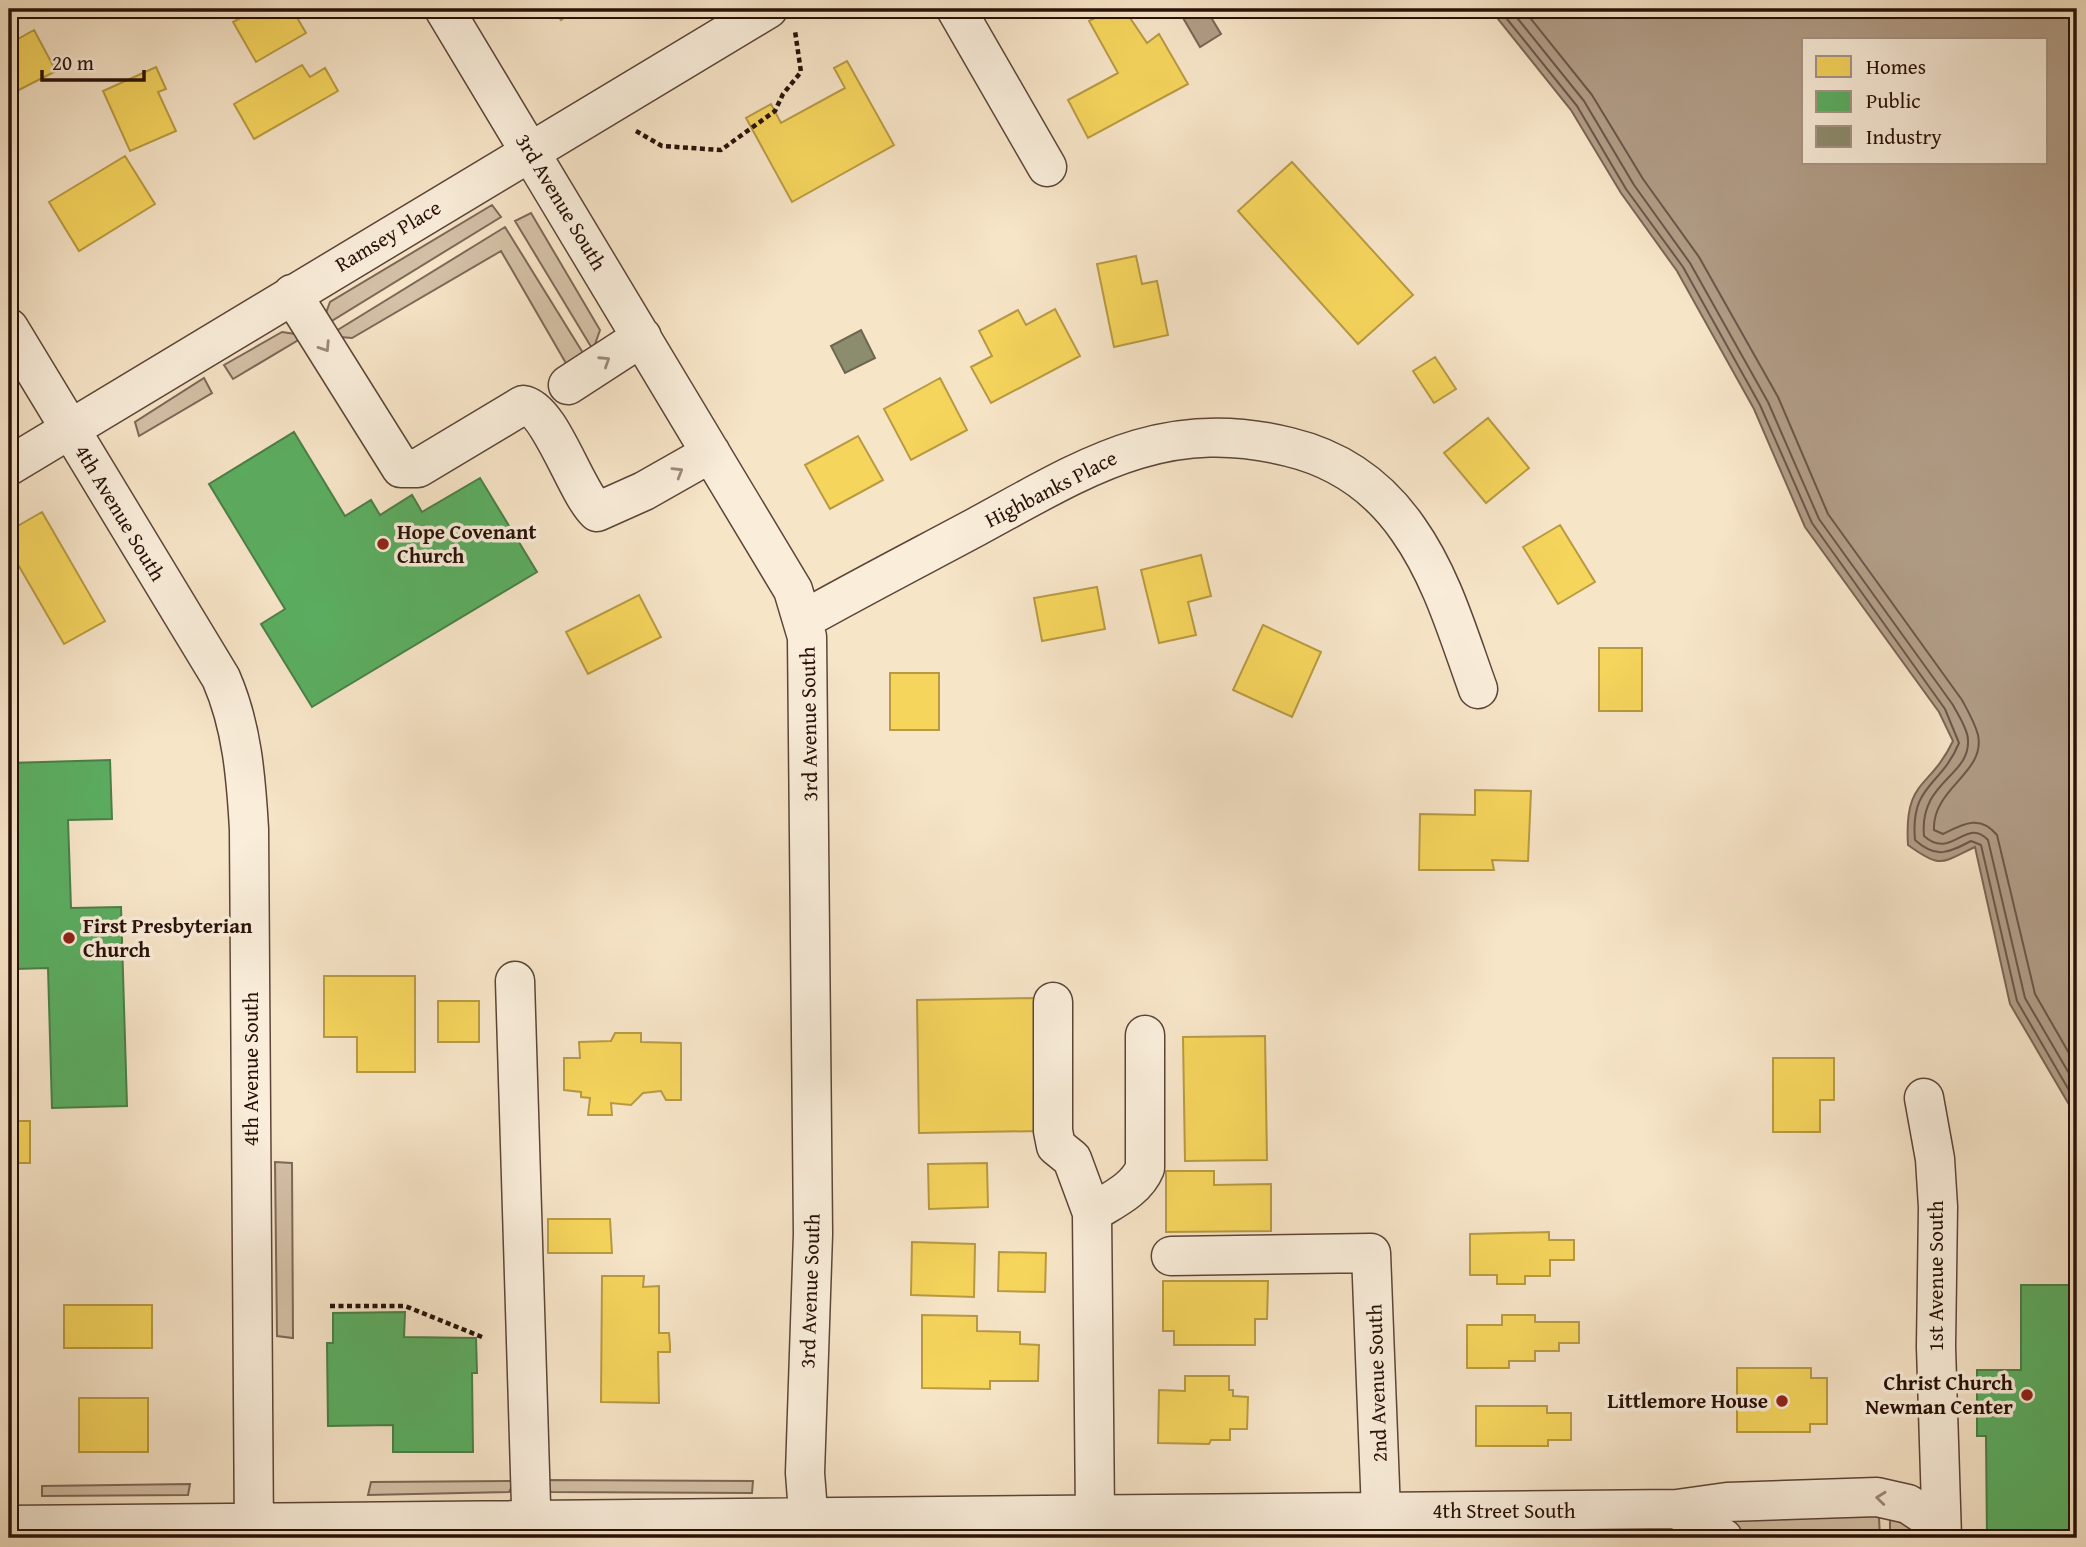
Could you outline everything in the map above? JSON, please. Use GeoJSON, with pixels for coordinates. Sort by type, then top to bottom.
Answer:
{"type":"FeatureCollection","features":[{"type":"Feature","properties":{"kind":"street","name":"3rd Avenue South"},"geometry":{"type":"LineString","coordinates":[[444,9],[793,590],[803,620],[809,663],[813,1234],[805,1473],[809,1528]]}},
{"type":"Feature","properties":{"kind":"street"},"geometry":{"type":"LineString","coordinates":[[956,9],[1047,167]]}},
{"type":"Feature","properties":{"kind":"street","name":"Ramsey Place"},"geometry":{"type":"LineString","coordinates":[[9,466],[612,103],[782,19]]}},
{"type":"Feature","properties":{"kind":"street"},"geometry":{"type":"LineString","coordinates":[[292,295],[398,464],[408,470],[418,468],[515,407],[526,405],[533,407],[543,422],[597,512],[644,491],[711,453]]}},
{"type":"Feature","properties":{"kind":"street","name":"4th Avenue South"},"geometry":{"type":"LineString","coordinates":[[9,328],[221,678],[235,716],[243,761],[249,829],[254,1531]]}},
{"type":"Feature","properties":{"kind":"street"},"geometry":{"type":"LineString","coordinates":[[568,385],[642,337]]}},
{"type":"Feature","properties":{"kind":"street","name":"Highbanks Place"},"geometry":{"type":"LineString","coordinates":[[803,620],[1076,473],[1124,452],[1197,436],[1231,436],[1311,452],[1341,465],[1389,507],[1423,551],[1441,587],[1478,689]]}},
{"type":"Feature","properties":{"kind":"street"},"geometry":{"type":"LineString","coordinates":[[515,981],[532,1530]]}},
{"type":"Feature","properties":{"kind":"street"},"geometry":{"type":"LineString","coordinates":[[1053,1002],[1053,1131],[1056,1146],[1072,1159],[1092,1213],[1095,1515]]}},
{"type":"Feature","properties":{"kind":"street"},"geometry":{"type":"LineString","coordinates":[[1092,1213],[1140,1180],[1145,1168],[1145,1035]]}},
{"type":"Feature","properties":{"kind":"street","name":"1st Avenue South"},"geometry":{"type":"LineString","coordinates":[[1924,1098],[1935,1159],[1938,1207],[1936,1337],[1942,1532]]}},
{"type":"Feature","properties":{"kind":"street","name":"2nd Avenue South"},"geometry":{"type":"LineString","coordinates":[[1171,1256],[1371,1253],[1381,1512]]}},
{"type":"Feature","properties":{"kind":"street","name":"4th Street South"},"geometry":{"type":"LineString","coordinates":[[9,1525],[254,1531],[809,1528],[1095,1515],[1381,1512],[1698,1527],[1727,1502],[1877,1497],[1908,1504],[1942,1532]]}},
{"type":"Feature","properties":{"kind":"path"},"geometry":{"type":"LineString","coordinates":[[612,103],[624,125],[662,146],[721,150],[775,111],[783,94],[801,72],[782,19]]}},
{"type":"Feature","properties":{"kind":"path"},"geometry":{"type":"LineString","coordinates":[[330,1306],[405,1306],[482,1338]]}},
{"type":"Feature","properties":{"kind":"shaded area"},"geometry":{"type":"Polygon","coordinates":[[[492,205],[501,217],[330,322],[326,313],[330,302],[492,205]]]}},
{"type":"Feature","properties":{"kind":"shaded area"},"geometry":{"type":"Polygon","coordinates":[[[531,213],[600,330],[593,350],[515,221],[531,213]]]}},
{"type":"Feature","properties":{"kind":"shaded area"},"geometry":{"type":"Polygon","coordinates":[[[505,227],[583,353],[567,365],[501,251],[352,338],[340,337],[336,331],[505,227]]]}},
{"type":"Feature","properties":{"kind":"shaded area"},"geometry":{"type":"Polygon","coordinates":[[[282,332],[295,334],[300,339],[233,379],[224,365],[282,332]]]}},
{"type":"Feature","properties":{"kind":"shaded area"},"geometry":{"type":"Polygon","coordinates":[[[204,378],[212,393],[139,436],[135,422],[204,378]]]}},
{"type":"Feature","properties":{"kind":"shaded area"},"geometry":{"type":"Polygon","coordinates":[[[275,1162],[292,1163],[293,1338],[277,1336],[275,1162]]]}},
{"type":"Feature","properties":{"kind":"shaded area"},"geometry":{"type":"Polygon","coordinates":[[[542,1480],[753,1481],[752,1493],[551,1492],[542,1480]]]}},
{"type":"Feature","properties":{"kind":"shaded area"},"geometry":{"type":"Polygon","coordinates":[[[515,1481],[509,1492],[368,1495],[371,1482],[515,1481]]]}},
{"type":"Feature","properties":{"kind":"shaded area"},"geometry":{"type":"Polygon","coordinates":[[[190,1484],[188,1495],[42,1496],[42,1486],[190,1484]]]}},
{"type":"Feature","properties":{"kind":"shaded area"},"geometry":{"type":"Polygon","coordinates":[[[1864,1507],[1879,1517],[1880,1538],[1754,1538],[1721,1517],[1864,1507]]]}},
{"type":"Feature","properties":{"kind":"shaded area"},"geometry":{"type":"Polygon","coordinates":[[[1890,1515],[1926,1538],[1890,1538],[1890,1515]]]}},
{"type":"Feature","properties":{"kind":"water"},"geometry":{"type":"Polygon","coordinates":[[[1206,9],[1221,34],[1200,47],[1179,11],[1206,9]]]}},
{"type":"Feature","properties":{"kind":"water"},"geometry":{"type":"Polygon","coordinates":[[[1490,9],[2077,9],[2077,1118],[2010,1004],[1975,847],[1941,861],[1928,858],[1908,845],[1908,823],[1914,796],[1953,741],[1939,712],[1805,527],[1754,409],[1677,271],[1621,193],[1571,110],[1490,9]]]}},
{"type":"Feature","properties":{"kind":"building: Homes"},"geometry":{"type":"Polygon","coordinates":[[[257,9],[292,9],[306,33],[256,62],[233,22],[257,9]]]}},
{"type":"Feature","properties":{"kind":"building: Homes"},"geometry":{"type":"Polygon","coordinates":[[[553,9],[576,9],[561,20],[553,9]]]}},
{"type":"Feature","properties":{"kind":"building: Homes"},"geometry":{"type":"Polygon","coordinates":[[[1112,9],[1124,9],[1147,43],[1159,34],[1188,84],[1088,138],[1068,100],[1118,73],[1089,21],[1112,9]]]}},
{"type":"Feature","properties":{"kind":"building: Homes"},"geometry":{"type":"Polygon","coordinates":[[[34,30],[56,71],[9,95],[9,44],[34,30]]]}},
{"type":"Feature","properties":{"kind":"building: Homes"},"geometry":{"type":"Polygon","coordinates":[[[847,61],[894,145],[792,202],[746,118],[771,104],[781,123],[845,88],[834,68],[847,61]]]}},
{"type":"Feature","properties":{"kind":"building: Homes"},"geometry":{"type":"Polygon","coordinates":[[[302,65],[310,77],[325,68],[338,91],[254,139],[234,104],[302,65]]]}},
{"type":"Feature","properties":{"kind":"building: Homes"},"geometry":{"type":"Polygon","coordinates":[[[156,67],[166,89],[158,92],[176,131],[130,151],[103,91],[156,67]]]}},
{"type":"Feature","properties":{"kind":"building: Homes"},"geometry":{"type":"Polygon","coordinates":[[[125,156],[155,204],[79,251],[49,202],[125,156]]]}},
{"type":"Feature","properties":{"kind":"building: Homes"},"geometry":{"type":"Polygon","coordinates":[[[1292,162],[1413,295],[1358,344],[1238,211],[1292,162]]]}},
{"type":"Feature","properties":{"kind":"building: Homes"},"geometry":{"type":"Polygon","coordinates":[[[1136,256],[1142,284],[1157,281],[1168,335],[1114,347],[1097,264],[1136,256]]]}},
{"type":"Feature","properties":{"kind":"building: Homes"},"geometry":{"type":"Polygon","coordinates":[[[1055,309],[1080,356],[991,403],[971,367],[992,356],[979,331],[1018,310],[1026,325],[1055,309]]]}},
{"type":"Feature","properties":{"kind":"building: Homes"},"geometry":{"type":"Polygon","coordinates":[[[1435,357],[1456,389],[1434,403],[1413,371],[1435,357]]]}},
{"type":"Feature","properties":{"kind":"building: Homes"},"geometry":{"type":"Polygon","coordinates":[[[940,378],[967,430],[911,460],[884,409],[940,378]]]}},
{"type":"Feature","properties":{"kind":"building: Homes"},"geometry":{"type":"Polygon","coordinates":[[[1488,418],[1529,468],[1486,503],[1444,453],[1488,418]]]}},
{"type":"Feature","properties":{"kind":"building: Homes"},"geometry":{"type":"Polygon","coordinates":[[[858,436],[883,480],[830,509],[805,465],[858,436]]]}},
{"type":"Feature","properties":{"kind":"building: Homes"},"geometry":{"type":"Polygon","coordinates":[[[42,512],[105,621],[64,644],[9,549],[9,531],[42,512]]]}},
{"type":"Feature","properties":{"kind":"building: Homes"},"geometry":{"type":"Polygon","coordinates":[[[1560,525],[1595,582],[1558,604],[1523,547],[1560,525]]]}},
{"type":"Feature","properties":{"kind":"building: Homes"},"geometry":{"type":"Polygon","coordinates":[[[1201,555],[1211,596],[1188,602],[1196,635],[1159,643],[1141,570],[1201,555]]]}},
{"type":"Feature","properties":{"kind":"building: Homes"},"geometry":{"type":"Polygon","coordinates":[[[1097,587],[1105,629],[1042,641],[1034,598],[1097,587]]]}},
{"type":"Feature","properties":{"kind":"building: Homes"},"geometry":{"type":"Polygon","coordinates":[[[639,595],[661,637],[588,674],[566,632],[639,595]]]}},
{"type":"Feature","properties":{"kind":"building: Homes"},"geometry":{"type":"Polygon","coordinates":[[[1263,625],[1321,652],[1292,717],[1233,690],[1263,625]]]}},
{"type":"Feature","properties":{"kind":"building: Homes"},"geometry":{"type":"Polygon","coordinates":[[[1599,648],[1642,648],[1642,711],[1599,711],[1599,648]]]}},
{"type":"Feature","properties":{"kind":"building: Homes"},"geometry":{"type":"Polygon","coordinates":[[[890,673],[939,673],[939,730],[890,730],[890,673]]]}},
{"type":"Feature","properties":{"kind":"building: Homes"},"geometry":{"type":"Polygon","coordinates":[[[1475,790],[1531,791],[1528,861],[1492,860],[1494,870],[1419,870],[1420,814],[1475,815],[1475,790]]]}},
{"type":"Feature","properties":{"kind":"building: Homes"},"geometry":{"type":"Polygon","coordinates":[[[324,976],[415,976],[415,1072],[357,1072],[357,1037],[324,1037],[324,976]]]}},
{"type":"Feature","properties":{"kind":"building: Homes"},"geometry":{"type":"Polygon","coordinates":[[[1038,998],[1040,1131],[919,1133],[917,1000],[1038,998]]]}},
{"type":"Feature","properties":{"kind":"building: Homes"},"geometry":{"type":"Polygon","coordinates":[[[438,1001],[479,1001],[479,1042],[438,1042],[438,1001]]]}},
{"type":"Feature","properties":{"kind":"building: Homes"},"geometry":{"type":"Polygon","coordinates":[[[615,1033],[641,1033],[641,1042],[681,1043],[681,1100],[666,1100],[661,1091],[643,1093],[631,1105],[611,1103],[612,1115],[588,1115],[590,1098],[581,1097],[581,1092],[564,1090],[564,1058],[580,1058],[579,1042],[611,1041],[615,1033]]]}},
{"type":"Feature","properties":{"kind":"building: Homes"},"geometry":{"type":"Polygon","coordinates":[[[1265,1036],[1267,1160],[1185,1161],[1183,1037],[1265,1036]]]}},
{"type":"Feature","properties":{"kind":"building: Homes"},"geometry":{"type":"Polygon","coordinates":[[[1773,1058],[1834,1058],[1834,1100],[1820,1100],[1820,1132],[1773,1132],[1773,1058]]]}},
{"type":"Feature","properties":{"kind":"building: Homes"},"geometry":{"type":"Polygon","coordinates":[[[9,1121],[30,1121],[30,1163],[9,1163],[9,1121]]]}},
{"type":"Feature","properties":{"kind":"building: Homes"},"geometry":{"type":"Polygon","coordinates":[[[987,1163],[988,1207],[929,1209],[928,1164],[987,1163]]]}},
{"type":"Feature","properties":{"kind":"building: Homes"},"geometry":{"type":"Polygon","coordinates":[[[1166,1171],[1214,1171],[1214,1185],[1271,1184],[1271,1231],[1166,1232],[1166,1171]]]}},
{"type":"Feature","properties":{"kind":"building: Homes"},"geometry":{"type":"Polygon","coordinates":[[[548,1219],[610,1219],[612,1253],[548,1253],[548,1219]]]}},
{"type":"Feature","properties":{"kind":"building: Homes"},"geometry":{"type":"Polygon","coordinates":[[[1549,1232],[1549,1240],[1574,1240],[1574,1260],[1550,1260],[1550,1276],[1525,1276],[1525,1284],[1497,1284],[1497,1275],[1470,1275],[1470,1234],[1549,1232]]]}},
{"type":"Feature","properties":{"kind":"building: Homes"},"geometry":{"type":"Polygon","coordinates":[[[912,1242],[975,1244],[974,1297],[911,1295],[912,1242]]]}},
{"type":"Feature","properties":{"kind":"building: Homes"},"geometry":{"type":"Polygon","coordinates":[[[999,1252],[1046,1253],[1045,1292],[998,1291],[999,1252]]]}},
{"type":"Feature","properties":{"kind":"building: Homes"},"geometry":{"type":"Polygon","coordinates":[[[602,1276],[644,1276],[643,1287],[659,1286],[659,1333],[669,1333],[670,1352],[658,1352],[659,1403],[601,1402],[602,1276]]]}},
{"type":"Feature","properties":{"kind":"building: Homes"},"geometry":{"type":"Polygon","coordinates":[[[1163,1281],[1268,1281],[1267,1319],[1255,1319],[1255,1345],[1174,1345],[1174,1331],[1163,1331],[1163,1281]]]}},
{"type":"Feature","properties":{"kind":"building: Homes"},"geometry":{"type":"Polygon","coordinates":[[[64,1305],[152,1305],[152,1348],[64,1348],[64,1305]]]}},
{"type":"Feature","properties":{"kind":"building: Homes"},"geometry":{"type":"Polygon","coordinates":[[[922,1315],[977,1316],[977,1331],[1020,1332],[1020,1344],[1039,1345],[1038,1381],[990,1381],[990,1389],[922,1388],[922,1315]]]}},
{"type":"Feature","properties":{"kind":"building: Homes"},"geometry":{"type":"Polygon","coordinates":[[[1502,1315],[1535,1315],[1535,1322],[1579,1322],[1579,1343],[1559,1343],[1559,1351],[1535,1351],[1535,1361],[1509,1361],[1509,1368],[1467,1368],[1467,1325],[1502,1325],[1502,1315]]]}},
{"type":"Feature","properties":{"kind":"building: Homes","name":"Littlemore House"},"geometry":{"type":"Polygon","coordinates":[[[1737,1368],[1811,1368],[1811,1378],[1827,1378],[1827,1424],[1810,1424],[1810,1432],[1737,1432],[1737,1368]]]}},
{"type":"Feature","properties":{"kind":"building: Homes"},"geometry":{"type":"Polygon","coordinates":[[[1185,1376],[1229,1376],[1229,1390],[1233,1390],[1233,1396],[1248,1397],[1247,1429],[1230,1429],[1230,1440],[1211,1440],[1209,1444],[1158,1443],[1159,1390],[1185,1391],[1185,1376]]]}},
{"type":"Feature","properties":{"kind":"building: Homes"},"geometry":{"type":"Polygon","coordinates":[[[79,1398],[148,1398],[148,1452],[79,1452],[79,1398]]]}},
{"type":"Feature","properties":{"kind":"building: Homes"},"geometry":{"type":"Polygon","coordinates":[[[1476,1406],[1547,1406],[1547,1413],[1571,1413],[1571,1440],[1548,1440],[1548,1446],[1476,1446],[1476,1406]]]}},
{"type":"Feature","properties":{"kind":"building: Public","name":"Hope Covenant Church"},"geometry":{"type":"Polygon","coordinates":[[[294,432],[345,516],[371,500],[380,515],[412,495],[422,512],[480,478],[537,572],[312,707],[261,624],[285,609],[209,484],[294,432]]]}},
{"type":"Feature","properties":{"kind":"building: Public","name":"First Presbyterian Church"},"geometry":{"type":"Polygon","coordinates":[[[110,760],[112,819],[68,820],[71,908],[121,907],[127,1106],[52,1108],[48,968],[16,969],[9,763],[110,760]]]}},
{"type":"Feature","properties":{"kind":"building: Public"},"geometry":{"type":"Polygon","coordinates":[[[9,876],[13,876],[18,981],[9,979],[9,876]]]}},
{"type":"Feature","properties":{"kind":"building: Public","name":"Christ Church Newman Center"},"geometry":{"type":"Polygon","coordinates":[[[2021,1285],[2077,1285],[2077,1538],[1987,1538],[1986,1436],[1977,1436],[1977,1370],[2021,1370],[2021,1285]]]}},
{"type":"Feature","properties":{"kind":"building: Public"},"geometry":{"type":"Polygon","coordinates":[[[405,1312],[404,1337],[476,1338],[477,1373],[472,1373],[473,1452],[393,1452],[393,1425],[328,1426],[327,1343],[333,1343],[333,1313],[405,1312]]]}},
{"type":"Feature","properties":{"kind":"building: Industry"},"geometry":{"type":"Polygon","coordinates":[[[861,330],[875,358],[845,373],[831,346],[861,330]]]}},
{"type":"Feature","properties":{"kind":"place","name":"Hope Covenant Church"},"geometry":{"type":"Point","coordinates":[383,544]}},
{"type":"Feature","properties":{"kind":"place","name":"First Presbyterian Church"},"geometry":{"type":"Point","coordinates":[69,938]}},
{"type":"Feature","properties":{"kind":"place","name":"Christ Church Newman Center"},"geometry":{"type":"Point","coordinates":[2027,1395]}},
{"type":"Feature","properties":{"kind":"place","name":"Littlemore House"},"geometry":{"type":"Point","coordinates":[1782,1401]}}]}
